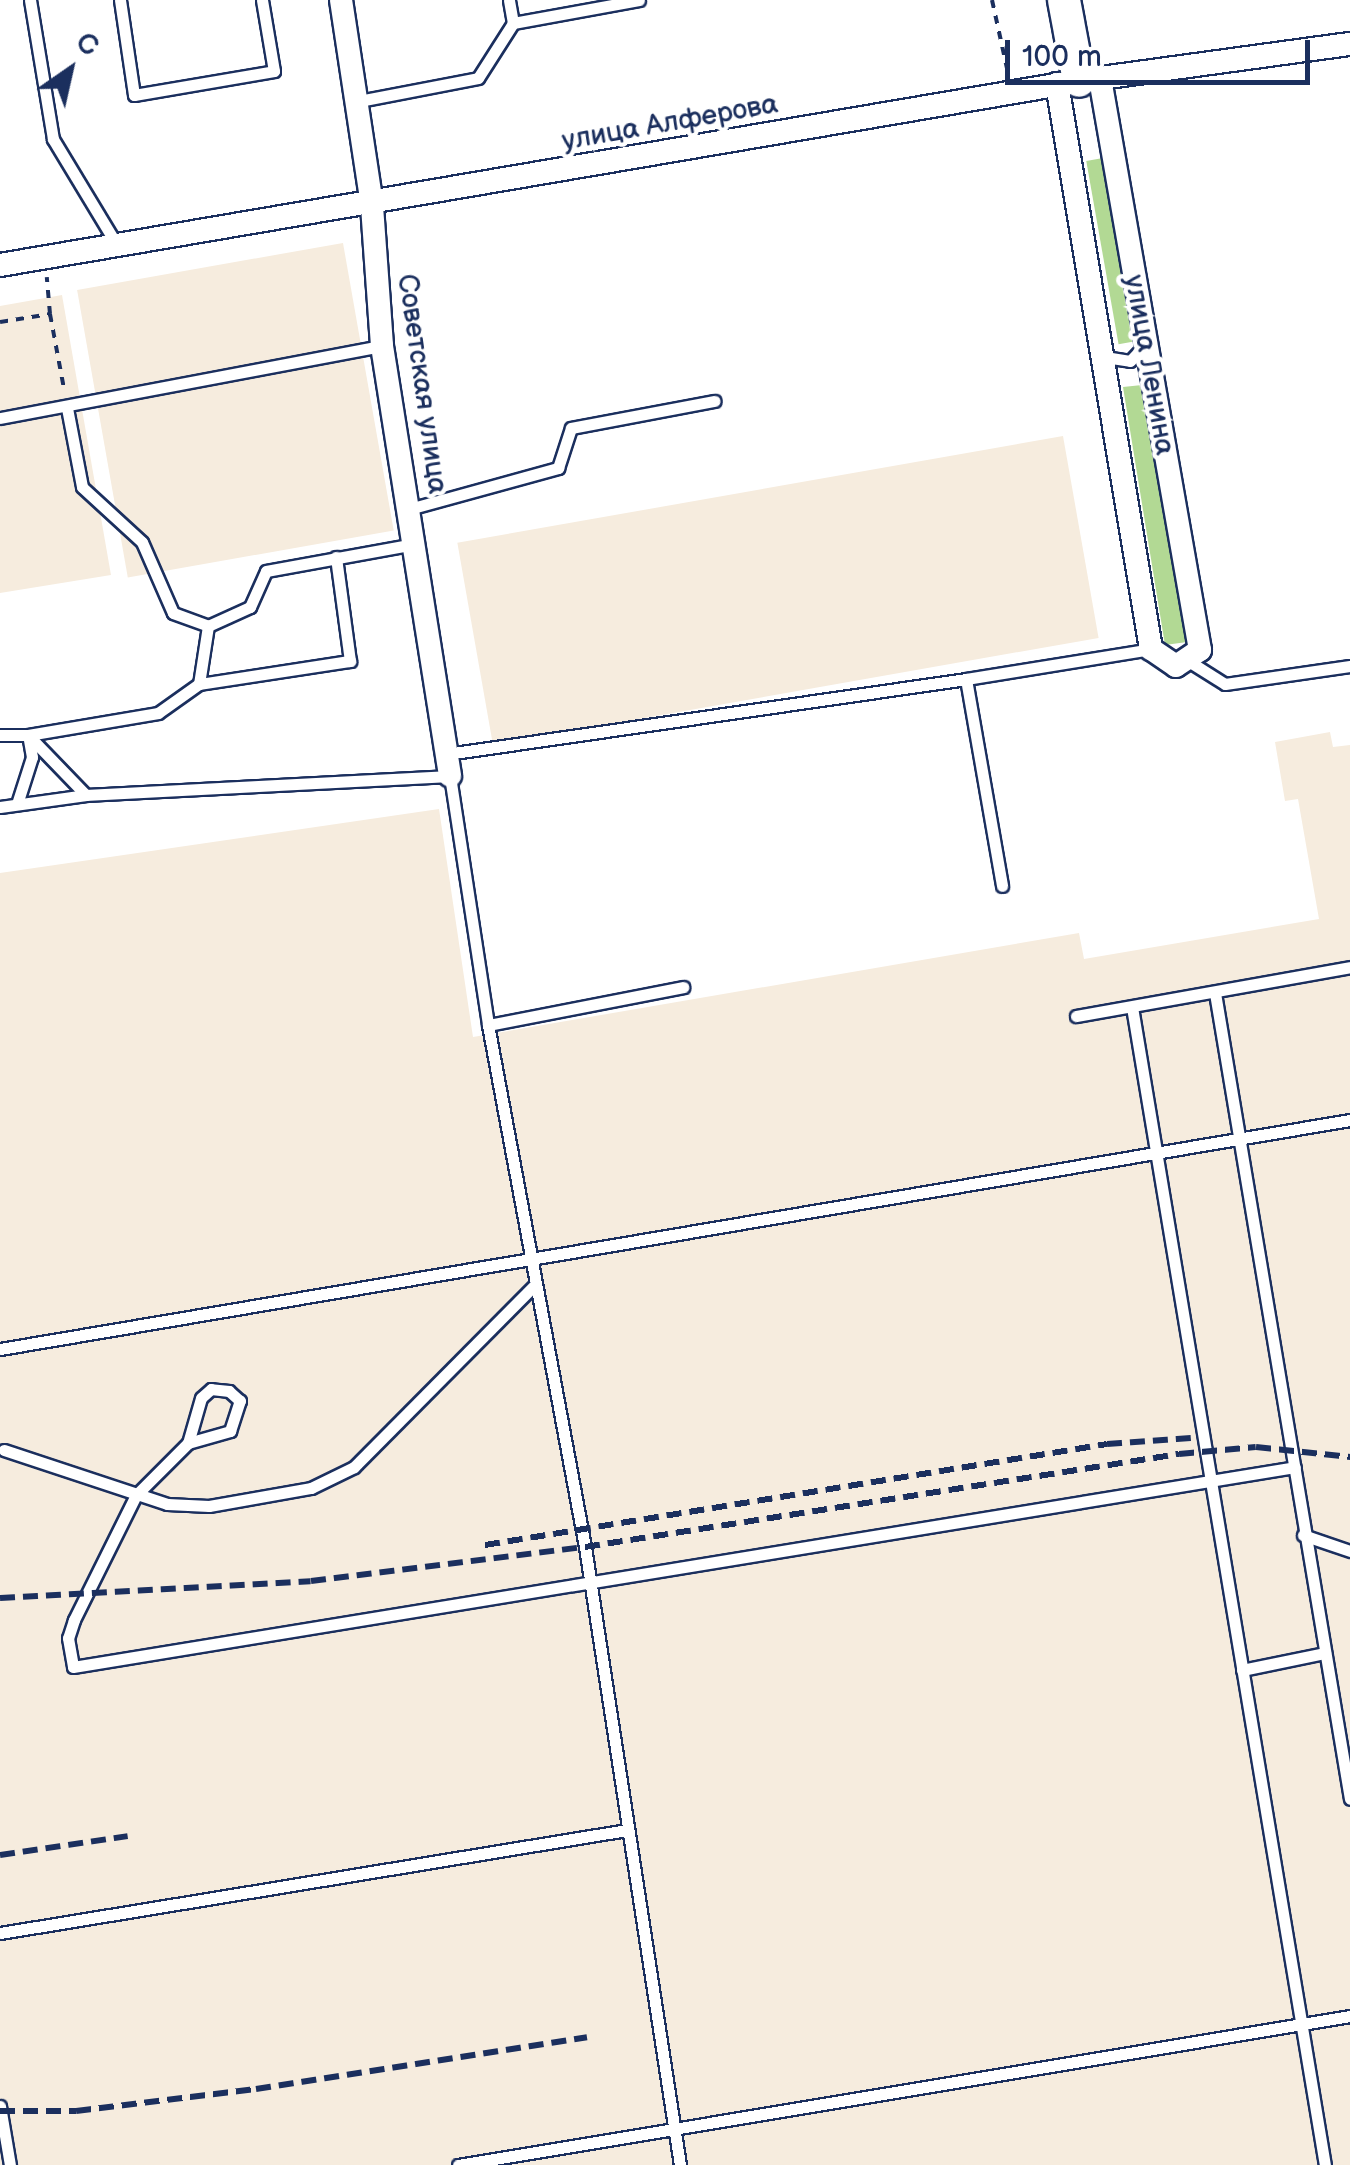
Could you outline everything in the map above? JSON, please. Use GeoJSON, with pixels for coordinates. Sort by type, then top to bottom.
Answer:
{"type":"FeatureCollection","features":[{"type":"Feature","properties":{"kind":"street","name":"Советская улица"},"geometry":{"type":"LineString","coordinates":[[341,0],[372,206],[382,346],[448,765]]}},
{"type":"Feature","properties":{"kind":"street","name":"улица Ленина"},"geometry":{"type":"LineString","coordinates":[[1064,0],[1079,81],[1145,345],[1195,656]]}},
{"type":"Feature","properties":{"kind":"street","name":"улица Алферова"},"geometry":{"type":"LineString","coordinates":[[0,265],[372,206],[1079,81],[1350,44]]}},
{"type":"Feature","properties":{"kind":"street"},"geometry":{"type":"LineString","coordinates":[[1079,81],[1102,354],[1151,649],[1176,666],[1195,656]]}},
{"type":"Feature","properties":{"kind":"lane"},"geometry":{"type":"LineString","coordinates":[[30,0],[54,138],[117,245]]}},
{"type":"Feature","properties":{"kind":"lane"},"geometry":{"type":"LineString","coordinates":[[120,0],[134,95],[274,71],[262,0]]}},
{"type":"Feature","properties":{"kind":"lane"},"geometry":{"type":"LineString","coordinates":[[359,101],[478,78],[513,23],[509,0]]}},
{"type":"Feature","properties":{"kind":"lane"},"geometry":{"type":"LineString","coordinates":[[513,23],[639,0]]}},
{"type":"Feature","properties":{"kind":"lane"},"geometry":{"type":"LineString","coordinates":[[1102,354],[1110,362],[1130,361],[1145,345]]}},
{"type":"Feature","properties":{"kind":"lane"},"geometry":{"type":"LineString","coordinates":[[0,418],[382,346]]}},
{"type":"Feature","properties":{"kind":"lane"},"geometry":{"type":"LineString","coordinates":[[409,509],[558,468],[571,428],[714,401]]}},
{"type":"Feature","properties":{"kind":"lane"},"geometry":{"type":"LineString","coordinates":[[67,408],[82,487],[142,542],[173,613],[208,626],[250,607],[266,571],[414,544]]}},
{"type":"Feature","properties":{"kind":"lane"},"geometry":{"type":"LineString","coordinates":[[0,735],[28,735],[158,713],[198,684],[350,661],[336,557]]}},
{"type":"Feature","properties":{"kind":"lane"},"geometry":{"type":"LineString","coordinates":[[198,684],[208,626]]}},
{"type":"Feature","properties":{"kind":"lane"},"geometry":{"type":"LineString","coordinates":[[0,807],[86,795],[448,765],[1151,649]]}},
{"type":"Feature","properties":{"kind":"lane"},"geometry":{"type":"LineString","coordinates":[[1195,656],[1225,684],[1350,666]]}},
{"type":"Feature","properties":{"kind":"lane"},"geometry":{"type":"LineString","coordinates":[[966,679],[1002,886]]}},
{"type":"Feature","properties":{"kind":"lane"},"geometry":{"type":"LineString","coordinates":[[28,735],[86,795]]}},
{"type":"Feature","properties":{"kind":"lane"},"geometry":{"type":"LineString","coordinates":[[17,804],[32,757],[28,735]]}},
{"type":"Feature","properties":{"kind":"lane"},"geometry":{"type":"LineString","coordinates":[[448,765],[488,1024],[589,1579],[680,2165]]}},
{"type":"Feature","properties":{"kind":"lane"},"geometry":{"type":"LineString","coordinates":[[1076,1016],[1350,967]]}},
{"type":"Feature","properties":{"kind":"lane"},"geometry":{"type":"LineString","coordinates":[[488,1024],[683,987]]}},
{"type":"Feature","properties":{"kind":"lane"},"geometry":{"type":"LineString","coordinates":[[1215,992],[1350,1800]]}},
{"type":"Feature","properties":{"kind":"lane"},"geometry":{"type":"LineString","coordinates":[[1132,1007],[1152,1151],[1304,2024],[1325,2165]]}},
{"type":"Feature","properties":{"kind":"lane"},"geometry":{"type":"LineString","coordinates":[[0,1349],[1350,1120]]}},
{"type":"Feature","properties":{"kind":"lane"},"geometry":{"type":"LineString","coordinates":[[4,1450],[136,1495],[209,1506],[311,1488],[354,1467],[535,1285]]}},
{"type":"Feature","properties":{"kind":"lane"},"geometry":{"type":"LineString","coordinates":[[188,1443],[230,1431],[240,1401],[229,1391],[211,1389],[201,1398],[188,1443],[136,1495],[74,1620],[68,1638],[74,1667],[589,1579],[1295,1466]]}},
{"type":"Feature","properties":{"kind":"lane"},"geometry":{"type":"LineString","coordinates":[[1304,1534],[1350,1551]]}},
{"type":"Feature","properties":{"kind":"lane"},"geometry":{"type":"LineString","coordinates":[[1242,1670],[1325,1653]]}},
{"type":"Feature","properties":{"kind":"lane"},"geometry":{"type":"LineString","coordinates":[[0,1933],[627,1830]]}},
{"type":"Feature","properties":{"kind":"lane"},"geometry":{"type":"LineString","coordinates":[[458,2165],[1350,2016]]}},
{"type":"Feature","properties":{"kind":"lane"},"geometry":{"type":"LineString","coordinates":[[0,2106],[10,2165]]}},
{"type":"Feature","properties":{"kind":"path"},"geometry":{"type":"LineString","coordinates":[[992,0],[1013,94]]}},
{"type":"Feature","properties":{"kind":"path"},"geometry":{"type":"LineString","coordinates":[[45,257],[50,314],[67,408]]}},
{"type":"Feature","properties":{"kind":"path"},"geometry":{"type":"LineString","coordinates":[[0,322],[50,314]]}},
{"type":"Feature","properties":{"kind":"shaded area"},"geometry":{"type":"Polygon","coordinates":[[[343,243],[394,531],[128,577],[77,290],[343,243]]]}},
{"type":"Feature","properties":{"kind":"shaded area"},"geometry":{"type":"Polygon","coordinates":[[[62,295],[111,575],[0,593],[0,306],[62,295]]]}},
{"type":"Feature","properties":{"kind":"shaded area"},"geometry":{"type":"Polygon","coordinates":[[[1063,436],[1099,638],[493,745],[457,543],[1063,436]]]}},
{"type":"Feature","properties":{"kind":"shaded area"},"geometry":{"type":"Polygon","coordinates":[[[1330,732],[1333,747],[1350,745],[1350,2165],[0,2165],[0,873],[439,809],[473,1037],[1079,933],[1084,959],[1319,919],[1298,799],[1285,801],[1275,742],[1330,732]]]}},
{"type":"Feature","properties":{"kind":"green space"},"geometry":{"type":"Polygon","coordinates":[[[1103,158],[1135,341],[1119,344],[1086,161],[1103,158]]]}},
{"type":"Feature","properties":{"kind":"green space"},"geometry":{"type":"Polygon","coordinates":[[[1142,385],[1187,642],[1165,645],[1123,387],[1142,385]]]}},
{"type":"Feature","properties":{"kind":"railway"},"geometry":{"type":"LineString","coordinates":[[485,1545],[1107,1444],[1191,1438]]}},
{"type":"Feature","properties":{"kind":"railway"},"geometry":{"type":"LineString","coordinates":[[0,1598],[311,1581],[585,1547],[1179,1454],[1256,1447],[1350,1457]]}},
{"type":"Feature","properties":{"kind":"railway"},"geometry":{"type":"LineString","coordinates":[[0,1855],[128,1836]]}},
{"type":"Feature","properties":{"kind":"railway"},"geometry":{"type":"LineString","coordinates":[[0,2111],[76,2111],[256,2089],[587,2037]]}}]}
